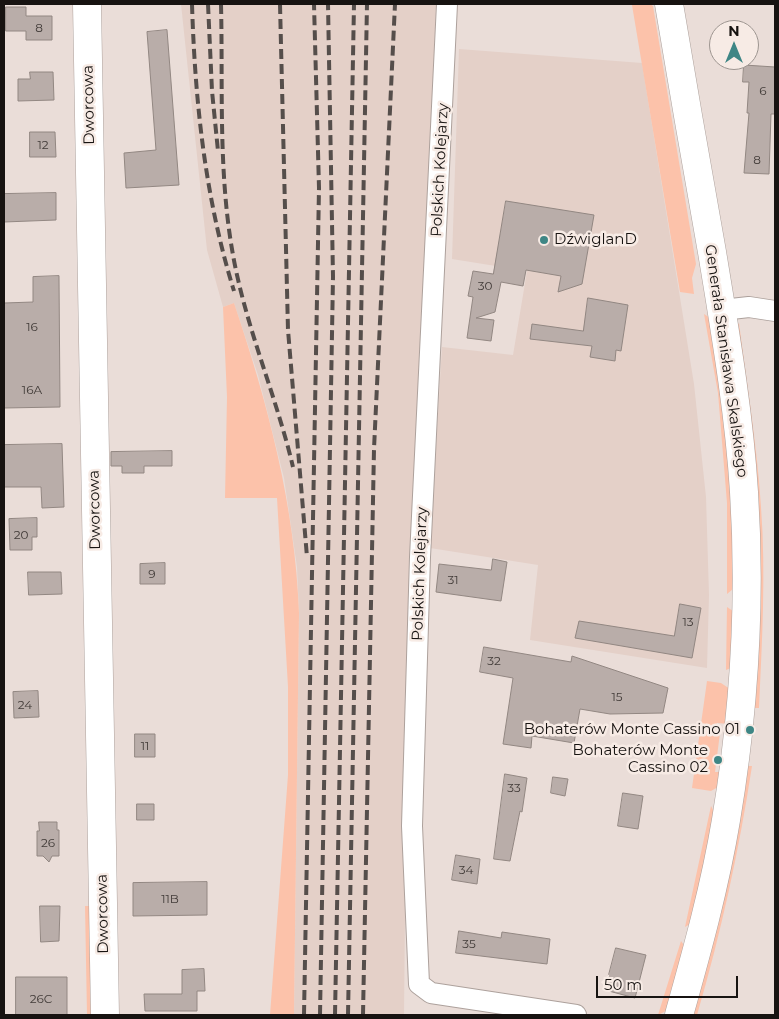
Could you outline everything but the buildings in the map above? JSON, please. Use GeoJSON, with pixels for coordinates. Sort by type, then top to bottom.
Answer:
{"type":"FeatureCollection","features":[{"type":"Feature","properties":{"kind":"street","name":"Dworcowa"},"geometry":{"type":"LineString","coordinates":[[86,4],[105,1015]]}},
{"type":"Feature","properties":{"kind":"street","name":"Polskich Kolejarzy"},"geometry":{"type":"LineString","coordinates":[[447,4],[420,557],[412,826],[419,984],[431,993],[576,1015]]}},
{"type":"Feature","properties":{"kind":"street","name":"Generała Stanisława Skalskiego"},"geometry":{"type":"LineString","coordinates":[[668,4],[722,310],[737,415],[744,491],[746,555],[744,648],[736,742],[726,822],[700,937],[679,1015]]}},
{"type":"Feature","properties":{"kind":"street"},"geometry":{"type":"LineString","coordinates":[[722,310],[749,307],[775,311]]}},
{"type":"Feature","properties":{"kind":"shaded area"},"geometry":{"type":"Polygon","coordinates":[[[181,4],[436,4],[407,713],[404,1015],[294,1015],[299,613],[297,567],[284,478],[258,375],[234,303],[223,307],[207,250],[181,4]]]}},
{"type":"Feature","properties":{"kind":"shaded area"},"geometry":{"type":"Polygon","coordinates":[[[650,4],[653,6],[696,264],[692,278],[694,294],[680,292],[632,5],[650,4]]]}},
{"type":"Feature","properties":{"kind":"shaded area"},"geometry":{"type":"Polygon","coordinates":[[[459,49],[642,63],[694,384],[706,497],[709,595],[707,668],[530,640],[538,565],[430,548],[442,347],[513,355],[527,271],[452,259],[459,49]]]}},
{"type":"Feature","properties":{"kind":"shaded area"},"geometry":{"type":"Polygon","coordinates":[[[234,303],[258,379],[278,456],[292,534],[296,573],[299,613],[294,1015],[270,1015],[288,775],[288,687],[277,498],[225,498],[227,397],[223,307],[234,303]]]}},
{"type":"Feature","properties":{"kind":"shaded area"},"geometry":{"type":"Polygon","coordinates":[[[704,314],[710,318],[734,495],[733,589],[727,594],[727,503],[718,393],[704,314]]]}},
{"type":"Feature","properties":{"kind":"shaded area"},"geometry":{"type":"Polygon","coordinates":[[[739,323],[752,415],[761,507],[763,608],[759,708],[750,708],[736,328],[739,323]]]}},
{"type":"Feature","properties":{"kind":"shaded area"},"geometry":{"type":"Polygon","coordinates":[[[727,607],[733,611],[731,668],[726,670],[727,607]]]}},
{"type":"Feature","properties":{"kind":"shaded area"},"geometry":{"type":"Polygon","coordinates":[[[707,681],[721,683],[730,689],[729,724],[717,723],[716,731],[720,733],[715,772],[723,772],[718,787],[711,791],[692,788],[707,681]]]}},
{"type":"Feature","properties":{"kind":"shaded area"},"geometry":{"type":"Polygon","coordinates":[[[744,766],[752,766],[729,892],[697,1015],[691,1015],[744,766]]]}},
{"type":"Feature","properties":{"kind":"shaded area"},"geometry":{"type":"Polygon","coordinates":[[[711,806],[716,815],[690,924],[685,927],[711,806]]]}},
{"type":"Feature","properties":{"kind":"shaded area"},"geometry":{"type":"Polygon","coordinates":[[[85,906],[89,906],[91,1015],[87,1015],[85,906]]]}},
{"type":"Feature","properties":{"kind":"shaded area"},"geometry":{"type":"Polygon","coordinates":[[[681,941],[686,948],[666,1011],[658,1015],[681,941]]]}},
{"type":"Feature","properties":{"kind":"railway"},"geometry":{"type":"LineString","coordinates":[[192,4],[193,40],[203,149],[216,221],[234,291]]}},
{"type":"Feature","properties":{"kind":"railway"},"geometry":{"type":"LineString","coordinates":[[208,4],[212,91],[218,151]]}},
{"type":"Feature","properties":{"kind":"railway"},"geometry":{"type":"LineString","coordinates":[[221,4],[222,130],[228,224],[245,309],[293,467]]}},
{"type":"Feature","properties":{"kind":"railway"},"geometry":{"type":"LineString","coordinates":[[280,4],[288,330],[307,557]]}},
{"type":"Feature","properties":{"kind":"railway"},"geometry":{"type":"LineString","coordinates":[[304,1015],[319,188],[314,4]]}},
{"type":"Feature","properties":{"kind":"railway"},"geometry":{"type":"LineString","coordinates":[[320,1015],[333,277],[328,4]]}},
{"type":"Feature","properties":{"kind":"railway"},"geometry":{"type":"LineString","coordinates":[[335,1015],[354,4]]}},
{"type":"Feature","properties":{"kind":"railway"},"geometry":{"type":"LineString","coordinates":[[348,1015],[367,4]]}},
{"type":"Feature","properties":{"kind":"railway"},"geometry":{"type":"LineString","coordinates":[[363,1015],[374,449],[395,4]]}},
{"type":"Feature","properties":{"kind":"place","name":"DźwiglanD"},"geometry":{"type":"Point","coordinates":[544,240]}},
{"type":"Feature","properties":{"kind":"place","name":"Bohaterów Monte Cassino 01"},"geometry":{"type":"Point","coordinates":[750,730]}},
{"type":"Feature","properties":{"kind":"place","name":"Bohaterów Monte Cassino 02"},"geometry":{"type":"Point","coordinates":[718,760]}}]}
